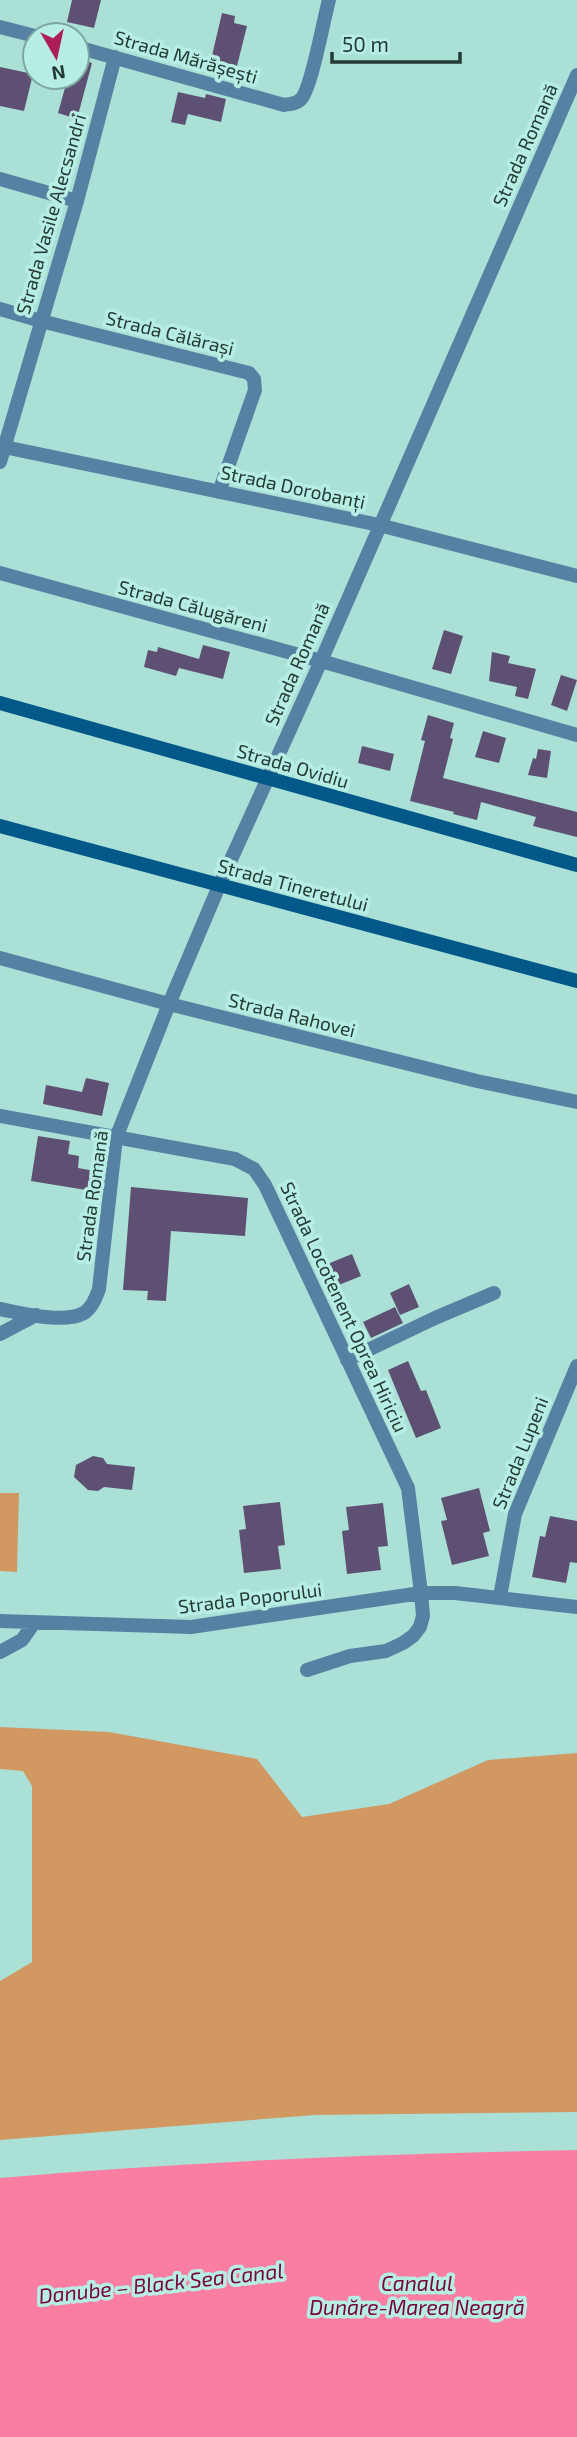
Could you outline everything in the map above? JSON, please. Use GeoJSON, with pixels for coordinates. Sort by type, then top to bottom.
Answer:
{"type":"FeatureCollection","features":[{"type":"Feature","properties":{"kind":"main road","name":"Strada Ovidiu"},"geometry":{"type":"LineString","coordinates":[[0,703],[577,865]]}},
{"type":"Feature","properties":{"kind":"main road","name":"Strada Tineretului"},"geometry":{"type":"LineString","coordinates":[[0,826],[577,981]]}},
{"type":"Feature","properties":{"kind":"street","name":"Strada Mărășești"},"geometry":{"type":"LineString","coordinates":[[91,51],[284,105],[299,101],[304,94],[328,0]]}},
{"type":"Feature","properties":{"kind":"street"},"geometry":{"type":"LineString","coordinates":[[0,27],[21,32]]}},
{"type":"Feature","properties":{"kind":"street","name":"Strada Vasile Alecsandri"},"geometry":{"type":"LineString","coordinates":[[0,462],[2,446],[77,201],[116,57]]}},
{"type":"Feature","properties":{"kind":"street","name":"Strada Romană"},"geometry":{"type":"LineString","coordinates":[[36,1315],[71,1316],[85,1312],[94,1302],[99,1289],[116,1138],[219,886],[321,661],[577,75]]}},
{"type":"Feature","properties":{"kind":"street"},"geometry":{"type":"LineString","coordinates":[[0,179],[77,201]]}},
{"type":"Feature","properties":{"kind":"street","name":"Strada Călărași"},"geometry":{"type":"LineString","coordinates":[[0,309],[249,373],[254,379],[255,390],[219,492]]}},
{"type":"Feature","properties":{"kind":"street","name":"Strada Dorobanți"},"geometry":{"type":"LineString","coordinates":[[2,446],[379,525],[577,576]]}},
{"type":"Feature","properties":{"kind":"street","name":"Strada Călugăreni"},"geometry":{"type":"LineString","coordinates":[[0,573],[577,735]]}},
{"type":"Feature","properties":{"kind":"street","name":"Strada Rahovei"},"geometry":{"type":"LineString","coordinates":[[0,958],[169,1004],[477,1081],[577,1102]]}},
{"type":"Feature","properties":{"kind":"street","name":"Strada Locotenent Oprea Hiriciu"},"geometry":{"type":"LineString","coordinates":[[0,1116],[235,1159],[254,1168],[265,1185],[408,1488],[421,1593]]}},
{"type":"Feature","properties":{"kind":"street"},"geometry":{"type":"LineString","coordinates":[[347,1360],[494,1293]]}},
{"type":"Feature","properties":{"kind":"street"},"geometry":{"type":"LineString","coordinates":[[0,1309],[36,1315]]}},
{"type":"Feature","properties":{"kind":"street"},"geometry":{"type":"LineString","coordinates":[[0,1335],[36,1315]]}},
{"type":"Feature","properties":{"kind":"street","name":"Strada Lupeni"},"geometry":{"type":"LineString","coordinates":[[500,1597],[514,1514],[577,1366]]}},
{"type":"Feature","properties":{"kind":"street"},"geometry":{"type":"LineString","coordinates":[[307,1670],[350,1656],[386,1651],[403,1643],[420,1627],[423,1616],[421,1593]]}},
{"type":"Feature","properties":{"kind":"street","name":"Strada Poporului"},"geometry":{"type":"LineString","coordinates":[[0,1621],[191,1627],[421,1593],[500,1597],[577,1607]]}},
{"type":"Feature","properties":{"kind":"street"},"geometry":{"type":"LineString","coordinates":[[0,1652],[22,1640],[34,1623]]}},
{"type":"Feature","properties":{"kind":"shaded area"},"geometry":{"type":"Polygon","coordinates":[[[0,1493],[19,1493],[17,1572],[0,1571],[0,1493]]]}},
{"type":"Feature","properties":{"kind":"shaded area"},"geometry":{"type":"Polygon","coordinates":[[[0,1727],[109,1732],[257,1759],[302,1817],[389,1804],[488,1760],[577,1753],[577,2112],[315,2115],[0,2140],[0,1981],[32,1962],[32,1786],[23,1771],[0,1769],[0,1727]]]}},
{"type":"Feature","properties":{"kind":"water","name":"Canalul Dunăre-Marea Neagră"},"geometry":{"type":"Polygon","coordinates":[[[577,2150],[577,2437],[0,2437],[0,2178],[288,2159],[577,2150]]]}},
{"type":"Feature","properties":{"kind":"building"},"geometry":{"type":"Polygon","coordinates":[[[72,0],[101,0],[94,28],[91,27],[91,21],[67,21],[72,0]]]}},
{"type":"Feature","properties":{"kind":"building"},"geometry":{"type":"Polygon","coordinates":[[[222,13],[235,16],[234,23],[247,26],[237,66],[211,60],[222,13]]]}},
{"type":"Feature","properties":{"kind":"building"},"geometry":{"type":"Polygon","coordinates":[[[0,67],[21,71],[21,91],[29,91],[24,111],[0,106],[0,67]]]}},
{"type":"Feature","properties":{"kind":"building"},"geometry":{"type":"Polygon","coordinates":[[[64,91],[84,91],[77,119],[58,113],[64,91]]]}},
{"type":"Feature","properties":{"kind":"building"},"geometry":{"type":"Polygon","coordinates":[[[178,92],[226,99],[221,122],[188,114],[185,125],[171,122],[178,92]]]}},
{"type":"Feature","properties":{"kind":"building"},"geometry":{"type":"Polygon","coordinates":[[[444,630],[463,636],[451,674],[432,669],[444,630]]]}},
{"type":"Feature","properties":{"kind":"building"},"geometry":{"type":"Polygon","coordinates":[[[203,645],[230,652],[223,679],[179,668],[176,676],[144,667],[148,650],[157,652],[158,647],[199,659],[203,645]]]}},
{"type":"Feature","properties":{"kind":"building"},"geometry":{"type":"Polygon","coordinates":[[[492,652],[510,656],[508,663],[536,669],[528,699],[515,696],[517,687],[489,681],[492,652]]]}},
{"type":"Feature","properties":{"kind":"building"},"geometry":{"type":"Polygon","coordinates":[[[561,675],[577,680],[567,711],[551,705],[561,675]]]}},
{"type":"Feature","properties":{"kind":"building"},"geometry":{"type":"Polygon","coordinates":[[[428,715],[454,723],[450,738],[453,739],[443,778],[577,812],[577,837],[533,826],[536,817],[481,802],[477,820],[410,801],[425,741],[421,740],[428,715]]]}},
{"type":"Feature","properties":{"kind":"building"},"geometry":{"type":"Polygon","coordinates":[[[483,731],[506,738],[499,763],[475,757],[483,731]]]}},
{"type":"Feature","properties":{"kind":"building"},"geometry":{"type":"Polygon","coordinates":[[[362,746],[394,754],[390,771],[358,763],[362,746]]]}},
{"type":"Feature","properties":{"kind":"building"},"geometry":{"type":"Polygon","coordinates":[[[538,749],[551,751],[547,778],[528,775],[538,749]]]}},
{"type":"Feature","properties":{"kind":"building"},"geometry":{"type":"Polygon","coordinates":[[[86,1078],[109,1083],[102,1116],[43,1104],[46,1085],[82,1092],[86,1078]]]}},
{"type":"Feature","properties":{"kind":"building"},"geometry":{"type":"Polygon","coordinates":[[[38,1136],[70,1141],[68,1154],[79,1156],[78,1168],[95,1171],[92,1191],[31,1181],[38,1136]]]}},
{"type":"Feature","properties":{"kind":"building"},"geometry":{"type":"Polygon","coordinates":[[[131,1187],[248,1198],[245,1236],[171,1231],[166,1301],[147,1300],[148,1291],[123,1290],[131,1187]]]}},
{"type":"Feature","properties":{"kind":"building"},"geometry":{"type":"Polygon","coordinates":[[[352,1254],[361,1276],[334,1287],[325,1265],[352,1254]]]}},
{"type":"Feature","properties":{"kind":"building"},"geometry":{"type":"Polygon","coordinates":[[[409,1284],[419,1307],[400,1315],[390,1293],[409,1284]]]}},
{"type":"Feature","properties":{"kind":"building"},"geometry":{"type":"Polygon","coordinates":[[[395,1307],[403,1323],[371,1338],[363,1322],[395,1307]]]}},
{"type":"Feature","properties":{"kind":"building"},"geometry":{"type":"Polygon","coordinates":[[[408,1361],[421,1391],[426,1390],[441,1428],[416,1438],[388,1370],[408,1361]]]}},
{"type":"Feature","properties":{"kind":"building"},"geometry":{"type":"Polygon","coordinates":[[[93,1456],[103,1458],[107,1464],[135,1467],[132,1490],[104,1487],[98,1491],[88,1490],[74,1477],[76,1465],[93,1456]]]}},
{"type":"Feature","properties":{"kind":"building"},"geometry":{"type":"Polygon","coordinates":[[[479,1488],[490,1531],[483,1533],[489,1556],[452,1565],[441,1521],[447,1520],[441,1498],[479,1488]]]}},
{"type":"Feature","properties":{"kind":"building"},"geometry":{"type":"Polygon","coordinates":[[[280,1502],[285,1545],[278,1546],[281,1569],[244,1573],[239,1530],[246,1529],[243,1506],[280,1502]]]}},
{"type":"Feature","properties":{"kind":"building"},"geometry":{"type":"Polygon","coordinates":[[[383,1503],[388,1546],[378,1547],[381,1570],[347,1574],[342,1531],[349,1530],[346,1507],[383,1503]]]}},
{"type":"Feature","properties":{"kind":"building"},"geometry":{"type":"Polygon","coordinates":[[[550,1516],[577,1521],[577,1563],[570,1562],[566,1583],[532,1577],[540,1536],[545,1537],[550,1516]]]}},
{"type":"Feature","properties":{"kind":"water label","name":"Danube – Black Sea Canal"},"geometry":{"type":"Point","coordinates":[161,2284]}}]}
